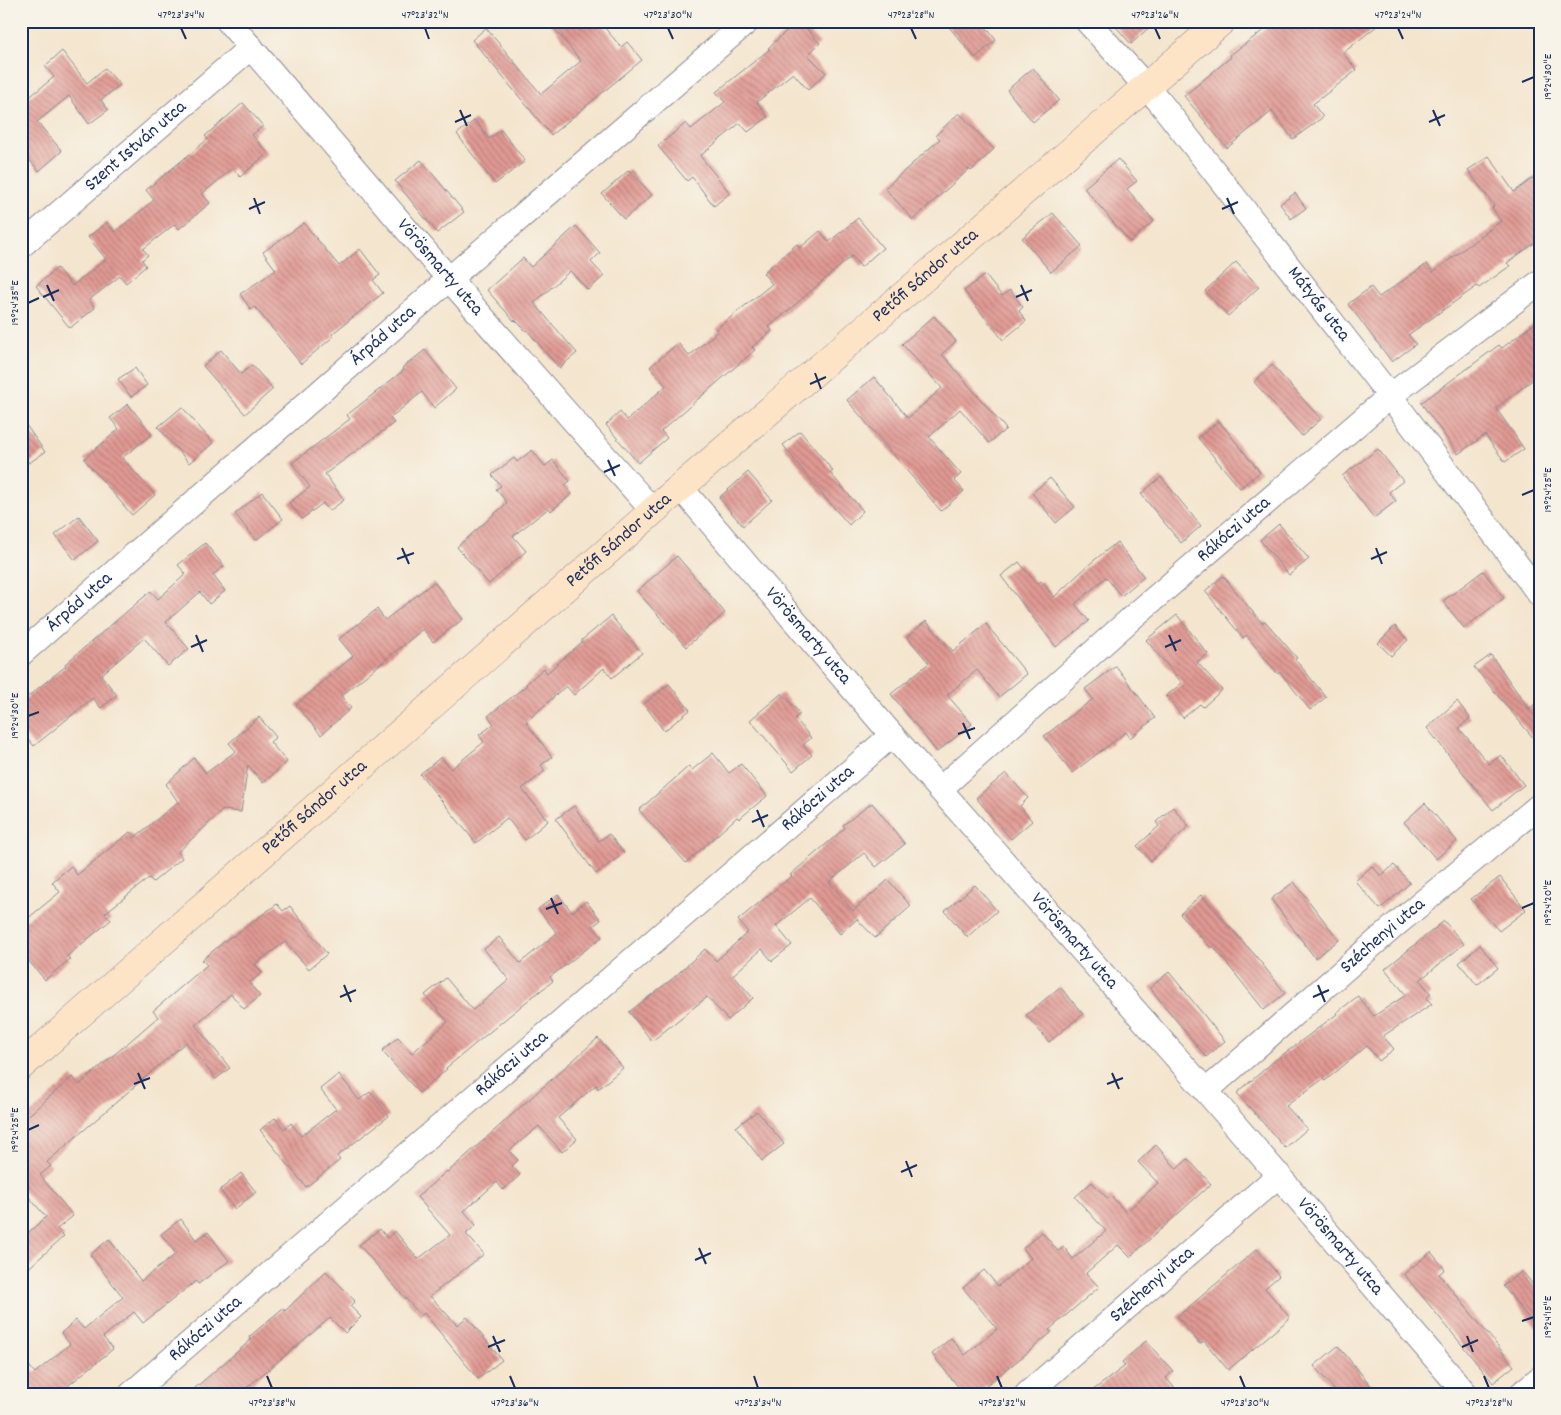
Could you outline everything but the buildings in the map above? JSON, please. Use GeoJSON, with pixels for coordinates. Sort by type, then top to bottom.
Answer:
{"type":"FeatureCollection","features":[{"type":"Feature","properties":{"kind":"main road","name":"Petőfi Sándor utca"},"geometry":{"type":"LineString","coordinates":[[21,1066],[653,511],[1222,21]]}},
{"type":"Feature","properties":{"kind":"street","name":"Vörösmarty utca"},"geometry":{"type":"LineString","coordinates":[[228,21],[449,279],[653,511]]}},
{"type":"Feature","properties":{"kind":"street","name":"Árpád utca"},"geometry":{"type":"LineString","coordinates":[[21,654],[449,279],[748,21]]}},
{"type":"Feature","properties":{"kind":"street","name":"Mátyás utca"},"geometry":{"type":"LineString","coordinates":[[1087,21],[1146,86],[1390,396],[1540,595]]}},
{"type":"Feature","properties":{"kind":"street","name":"Szent István utca"},"geometry":{"type":"LineString","coordinates":[[21,246],[251,47]]}},
{"type":"Feature","properties":{"kind":"street","name":"Rákóczi utca"},"geometry":{"type":"LineString","coordinates":[[940,789],[1134,616],[1390,396],[1540,282]]}},
{"type":"Feature","properties":{"kind":"street","name":"Vörösmarty utca"},"geometry":{"type":"LineString","coordinates":[[681,488],[892,735],[1206,1091],[1466,1394]]}},
{"type":"Feature","properties":{"kind":"street","name":"Rákóczi utca"},"geometry":{"type":"LineString","coordinates":[[131,1394],[892,735]]}},
{"type":"Feature","properties":{"kind":"street","name":"Széchenyi utca"},"geometry":{"type":"LineString","coordinates":[[1206,1091],[1393,927],[1540,805]]}},
{"type":"Feature","properties":{"kind":"street","name":"Széchenyi utca"},"geometry":{"type":"LineString","coordinates":[[1027,1394],[1279,1175]]}},
{"type":"Feature","properties":{"kind":"street"},"geometry":{"type":"LineString","coordinates":[[1521,1394],[1540,1378]]}}]}
